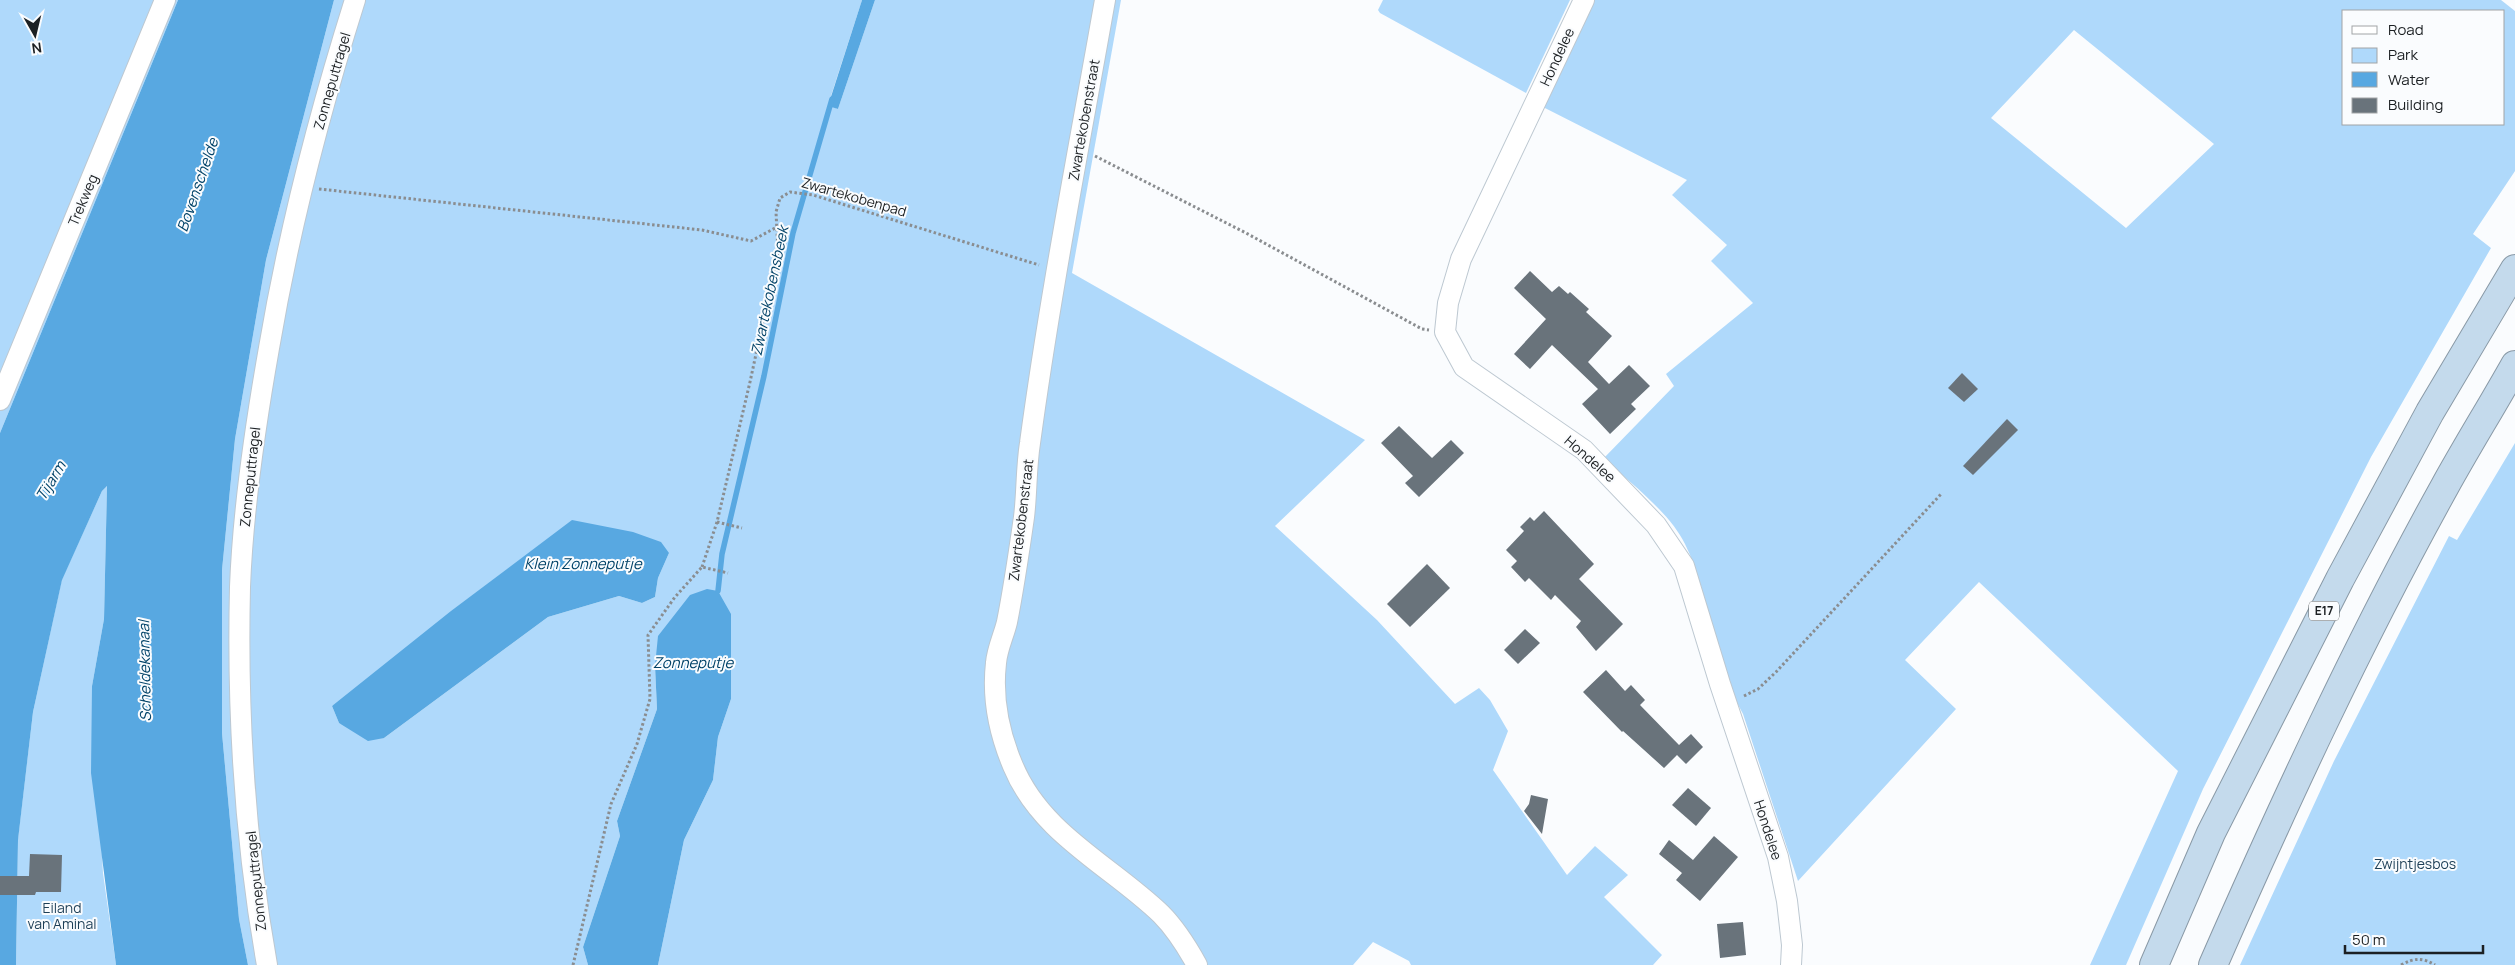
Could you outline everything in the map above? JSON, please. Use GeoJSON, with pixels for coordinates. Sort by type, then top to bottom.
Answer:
{"type":"FeatureCollection","features":[{"type":"Feature","properties":{"kind":"highway","name":"E17"},"geometry":{"type":"LineString","coordinates":[[2154,965],[2211,833],[2340,579],[2430,412],[2515,269]]}},
{"type":"Feature","properties":{"kind":"highway"},"geometry":{"type":"LineString","coordinates":[[2213,965],[2258,863],[2342,683],[2444,487],[2515,365]]}},
{"type":"Feature","properties":{"kind":"street","name":"Trekweg"},"geometry":{"type":"LineString","coordinates":[[0,400],[165,0]]}},
{"type":"Feature","properties":{"kind":"street","name":"Zonneputtragel"},"geometry":{"type":"LineString","coordinates":[[266,965],[251,848],[244,749],[240,587],[247,496],[257,415],[277,297],[302,187],[355,0]]}},
{"type":"Feature","properties":{"kind":"street","name":"Zwartekobenstraat"},"geometry":{"type":"LineString","coordinates":[[1105,0],[1056,270],[1029,446],[1026,501],[1018,562],[1006,626],[996,661],[996,704],[1001,732],[1013,767],[1027,794],[1048,821],[1163,916],[1182,938],[1198,965]]}},
{"type":"Feature","properties":{"kind":"street","name":"Hondelee"},"geometry":{"type":"LineString","coordinates":[[1584,0],[1461,260],[1448,303],[1445,332],[1464,367],[1584,450],[1644,511],[1674,548],[1684,566],[1727,705],[1778,857],[1787,901],[1792,945],[1790,965]]}},
{"type":"Feature","properties":{"kind":"path"},"geometry":{"type":"LineString","coordinates":[[1078,152],[1093,155],[1246,232],[1422,329],[1445,332]]}},
{"type":"Feature","properties":{"kind":"path"},"geometry":{"type":"LineString","coordinates":[[302,187],[702,230],[751,241],[777,227]]}},
{"type":"Feature","properties":{"kind":"path","name":"Zwartekobenpad"},"geometry":{"type":"LineString","coordinates":[[702,568],[717,522],[778,252],[776,212],[780,198],[790,192],[813,195],[1056,270]]}},
{"type":"Feature","properties":{"kind":"path"},"geometry":{"type":"LineString","coordinates":[[1727,705],[1758,689],[1776,672],[1942,494]]}},
{"type":"Feature","properties":{"kind":"path"},"geometry":{"type":"LineString","coordinates":[[717,522],[742,528]]}},
{"type":"Feature","properties":{"kind":"path"},"geometry":{"type":"LineString","coordinates":[[573,965],[611,804],[637,744],[650,699],[648,634],[670,604],[702,568],[728,573]]}},
{"type":"Feature","properties":{"kind":"path"},"geometry":{"type":"LineString","coordinates":[[2401,965],[2411,959],[2425,959],[2435,965]]}},
{"type":"Feature","properties":{"kind":"green space"},"geometry":{"type":"Polygon","coordinates":[[[0,0],[178,0],[0,433],[0,0]]]}},
{"type":"Feature","properties":{"kind":"green space"},"geometry":{"type":"Polygon","coordinates":[[[334,0],[862,0],[828,105],[838,109],[875,0],[1121,0],[1072,273],[1365,440],[1275,526],[1377,620],[1455,704],[1479,688],[1490,700],[1508,731],[1493,770],[1567,875],[1595,846],[1628,875],[1604,897],[1662,955],[1653,965],[1411,965],[1409,961],[1373,942],[1353,965],[658,965],[684,840],[713,780],[718,737],[731,699],[731,614],[655,666],[657,709],[617,821],[620,836],[583,947],[588,965],[248,965],[239,919],[222,733],[222,570],[235,439],[266,260],[334,0]],[[669,553],[332,706],[339,723],[384,738],[548,617],[619,596],[642,603],[655,597],[658,578],[669,553]]]}},
{"type":"Feature","properties":{"kind":"green space"},"geometry":{"type":"Polygon","coordinates":[[[1383,0],[1570,0],[1526,93],[1380,13],[1378,10],[1383,0]]]}},
{"type":"Feature","properties":{"kind":"green space"},"geometry":{"type":"Polygon","coordinates":[[[1591,0],[2501,0],[2515,11],[2515,171],[2473,234],[2491,248],[2371,457],[2203,789],[2126,965],[2090,965],[2178,771],[1979,582],[1905,660],[1956,709],[1798,881],[1743,714],[1725,673],[1701,585],[1685,544],[1670,521],[1659,509],[1603,459],[1674,386],[1666,374],[1753,303],[1711,261],[1727,245],[1672,195],[1687,180],[1539,105],[1591,0]],[[2074,30],[1991,118],[2126,228],[2214,144],[2074,30]]]}},
{"type":"Feature","properties":{"kind":"green space","name":"Zwijntjesbos"},"geometry":{"type":"Polygon","coordinates":[[[2515,443],[2515,965],[2240,965],[2334,761],[2449,536],[2457,540],[2515,443]]]}},
{"type":"Feature","properties":{"kind":"green space","name":"Eiland van Aminal"},"geometry":{"type":"Polygon","coordinates":[[[107,486],[104,619],[92,686],[103,873],[116,965],[16,965],[18,839],[33,712],[62,579],[102,491],[107,486]]]}},
{"type":"Feature","properties":{"kind":"water"},"geometry":{"type":"Polygon","coordinates":[[[178,0],[334,0],[266,260],[235,439],[222,570],[222,733],[239,919],[248,965],[116,965],[91,773],[92,686],[104,619],[107,486],[102,491],[62,580],[33,712],[18,840],[16,965],[0,965],[0,433],[178,0]]]}},
{"type":"Feature","properties":{"kind":"water"},"geometry":{"type":"Polygon","coordinates":[[[862,0],[875,0],[838,109],[828,106],[862,0]]]}},
{"type":"Feature","properties":{"kind":"water","name":"Klein Zonneputje"},"geometry":{"type":"Polygon","coordinates":[[[572,520],[633,532],[661,542],[669,553],[658,578],[655,597],[642,603],[619,596],[548,617],[384,738],[368,741],[339,723],[332,706],[451,611],[572,520]]]}},
{"type":"Feature","properties":{"kind":"water","name":"Zonneputje"},"geometry":{"type":"Polygon","coordinates":[[[707,589],[718,591],[731,614],[731,699],[718,737],[713,780],[684,840],[658,965],[588,965],[583,947],[620,836],[617,821],[657,709],[655,666],[658,636],[690,595],[707,589]]]}},
{"type":"Feature","properties":{"kind":"building"},"geometry":{"type":"Polygon","coordinates":[[[1530,271],[1552,292],[1559,286],[1568,294],[1570,292],[1589,309],[1586,312],[1612,336],[1588,362],[1609,384],[1629,365],[1650,386],[1631,404],[1636,409],[1610,434],[1582,404],[1598,389],[1552,345],[1530,369],[1514,354],[1546,319],[1514,288],[1530,271]]]}},
{"type":"Feature","properties":{"kind":"building"},"geometry":{"type":"Polygon","coordinates":[[[1962,373],[1978,389],[1964,402],[1948,388],[1962,373]]]}},
{"type":"Feature","properties":{"kind":"building"},"geometry":{"type":"Polygon","coordinates":[[[2007,419],[2018,430],[1973,475],[1963,466],[2007,419]]]}},
{"type":"Feature","properties":{"kind":"building"},"geometry":{"type":"Polygon","coordinates":[[[1399,426],[1432,458],[1451,440],[1464,453],[1419,497],[1405,483],[1413,476],[1381,443],[1399,426]]]}},
{"type":"Feature","properties":{"kind":"building"},"geometry":{"type":"Polygon","coordinates":[[[1544,511],[1594,564],[1579,579],[1623,624],[1596,651],[1576,627],[1581,621],[1555,595],[1551,600],[1529,578],[1525,582],[1511,567],[1517,561],[1506,550],[1524,531],[1520,527],[1530,517],[1534,521],[1544,511]]]}},
{"type":"Feature","properties":{"kind":"building"},"geometry":{"type":"Polygon","coordinates":[[[1427,564],[1450,588],[1410,627],[1387,604],[1427,564]]]}},
{"type":"Feature","properties":{"kind":"building"},"geometry":{"type":"Polygon","coordinates":[[[1525,629],[1540,643],[1518,664],[1504,650],[1525,629]]]}},
{"type":"Feature","properties":{"kind":"building"},"geometry":{"type":"Polygon","coordinates":[[[1606,670],[1625,691],[1631,685],[1645,700],[1640,705],[1679,745],[1691,734],[1703,747],[1686,764],[1677,755],[1664,768],[1622,732],[1583,692],[1606,670]]]}},
{"type":"Feature","properties":{"kind":"building"},"geometry":{"type":"Polygon","coordinates":[[[1688,788],[1711,808],[1696,826],[1672,805],[1688,788]]]}},
{"type":"Feature","properties":{"kind":"building"},"geometry":{"type":"Polygon","coordinates":[[[1531,795],[1548,799],[1542,834],[1524,811],[1529,804],[1531,795]]]}},
{"type":"Feature","properties":{"kind":"building"},"geometry":{"type":"Polygon","coordinates":[[[1714,836],[1738,857],[1700,901],[1676,880],[1682,873],[1659,854],[1669,840],[1693,860],[1714,836]]]}},
{"type":"Feature","properties":{"kind":"building"},"geometry":{"type":"Polygon","coordinates":[[[30,854],[62,855],[61,892],[36,892],[35,895],[0,895],[0,876],[29,876],[30,854]]]}},
{"type":"Feature","properties":{"kind":"building"},"geometry":{"type":"Polygon","coordinates":[[[1743,922],[1746,955],[1720,958],[1717,924],[1743,922]]]}},
{"type":"Feature","properties":{"kind":"waterway","name":"Zwartekobensbeek"},"geometry":{"type":"LineString","coordinates":[[718,591],[722,554],[764,376],[793,233],[832,99]]}},
{"type":"Feature","properties":{"kind":"water label","name":"Bovenschelde"},"geometry":{"type":"Point","coordinates":[198,185]}},
{"type":"Feature","properties":{"kind":"water label","name":"Tijarm"},"geometry":{"type":"Point","coordinates":[51,481]}},
{"type":"Feature","properties":{"kind":"water label","name":"Scheldekanaal"},"geometry":{"type":"Point","coordinates":[145,671]}}]}
